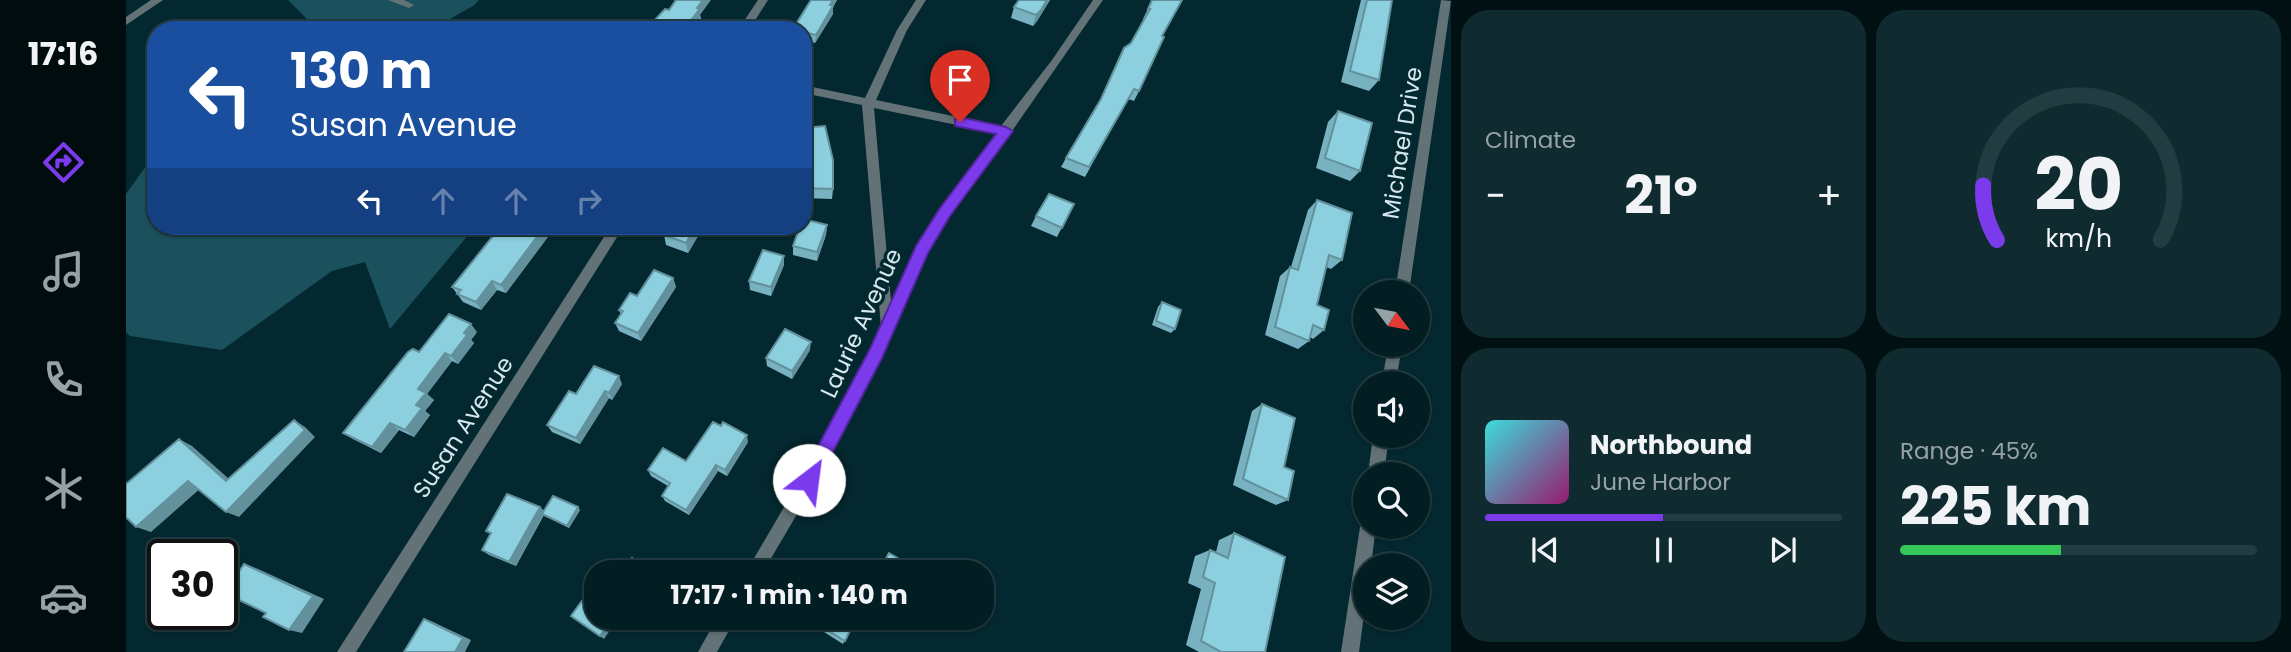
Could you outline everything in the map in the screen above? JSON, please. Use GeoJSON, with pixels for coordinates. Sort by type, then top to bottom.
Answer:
{"type":"FeatureCollection","features":[{"type":"Feature","properties":{"kind":"street"},"geometry":{"type":"LineString","coordinates":[[126,22],[158,0]]}},
{"type":"Feature","properties":{"kind":"street"},"geometry":{"type":"LineString","coordinates":[[393,0],[409,5]]}},
{"type":"Feature","properties":{"kind":"street"},"geometry":{"type":"LineString","coordinates":[[749,21],[763,0]]}},
{"type":"Feature","properties":{"kind":"street"},"geometry":{"type":"LineString","coordinates":[[887,328],[868,104],[902,30],[921,0]]}},
{"type":"Feature","properties":{"kind":"street","name":"Laurie Avenue"},"geometry":{"type":"LineString","coordinates":[[761,560],[822,457],[933,231],[1073,40],[1098,0]]}},
{"type":"Feature","properties":{"kind":"street","name":"Michael Drive"},"geometry":{"type":"LineString","coordinates":[[1404,280],[1446,0]]}},
{"type":"Feature","properties":{"kind":"street"},"geometry":{"type":"LineString","coordinates":[[812,91],[1006,131]]}},
{"type":"Feature","properties":{"kind":"street","name":"Susan Avenue"},"geometry":{"type":"LineString","coordinates":[[345,652],[612,235]]}},
{"type":"Feature","properties":{"kind":"street"},"geometry":{"type":"LineString","coordinates":[[1350,652],[1366,539]]}},
{"type":"Feature","properties":{"kind":"street"},"geometry":{"type":"LineString","coordinates":[[707,652],[720,630]]}},
{"type":"Feature","properties":{"kind":"shaded area"},"geometry":{"type":"Polygon","coordinates":[[[288,0],[479,0],[446,21],[309,21],[288,0]]]}},
{"type":"Feature","properties":{"kind":"shaded area"},"geometry":{"type":"Polygon","coordinates":[[[147,165],[147,235],[468,235],[390,329],[365,262],[332,271],[222,350],[130,336],[126,332],[126,194],[147,165]]]}},
{"type":"Feature","properties":{"kind":"building"},"geometry":{"type":"Polygon","coordinates":[[[676,0],[703,0],[690,21],[654,21],[665,9],[669,10],[676,0]]]}},
{"type":"Feature","properties":{"kind":"building"},"geometry":{"type":"Polygon","coordinates":[[[811,0],[833,0],[830,5],[833,6],[816,35],[812,34],[812,21],[798,21],[811,0]]]}},
{"type":"Feature","properties":{"kind":"building"},"geometry":{"type":"Polygon","coordinates":[[[1019,0],[1047,0],[1036,15],[1014,7],[1019,0]]]}},
{"type":"Feature","properties":{"kind":"building"},"geometry":{"type":"Polygon","coordinates":[[[1152,0],[1182,0],[1162,36],[1164,37],[1139,91],[1134,89],[1089,167],[1066,158],[1101,99],[1124,48],[1131,43],[1150,9],[1152,0]]]}},
{"type":"Feature","properties":{"kind":"building"},"geometry":{"type":"Polygon","coordinates":[[[1367,0],[1392,0],[1379,80],[1350,71],[1367,0]]]}},
{"type":"Feature","properties":{"kind":"building"},"geometry":{"type":"Polygon","coordinates":[[[1338,111],[1372,123],[1360,171],[1325,158],[1338,111]]]}},
{"type":"Feature","properties":{"kind":"building"},"geometry":{"type":"Polygon","coordinates":[[[825,126],[833,160],[833,189],[812,188],[812,127],[825,126]]]}},
{"type":"Feature","properties":{"kind":"building"},"geometry":{"type":"Polygon","coordinates":[[[1049,194],[1074,204],[1062,228],[1036,216],[1049,194]]]}},
{"type":"Feature","properties":{"kind":"building"},"geometry":{"type":"Polygon","coordinates":[[[1317,200],[1352,213],[1342,260],[1329,255],[1317,305],[1329,310],[1324,330],[1313,325],[1309,341],[1275,327],[1290,267],[1298,270],[1317,200]]]}},
{"type":"Feature","properties":{"kind":"building"},"geometry":{"type":"Polygon","coordinates":[[[812,221],[827,225],[817,252],[793,246],[797,235],[812,235],[812,221]]]}},
{"type":"Feature","properties":{"kind":"building"},"geometry":{"type":"Polygon","coordinates":[[[494,235],[538,235],[501,285],[492,281],[476,302],[457,294],[461,290],[452,287],[494,235]]]}},
{"type":"Feature","properties":{"kind":"building"},"geometry":{"type":"Polygon","coordinates":[[[664,235],[691,235],[686,243],[664,235]]]}},
{"type":"Feature","properties":{"kind":"building"},"geometry":{"type":"Polygon","coordinates":[[[763,250],[784,256],[771,287],[749,281],[763,250]]]}},
{"type":"Feature","properties":{"kind":"building"},"geometry":{"type":"Polygon","coordinates":[[[654,270],[673,278],[638,333],[615,323],[623,311],[619,310],[630,293],[637,296],[654,270]]]}},
{"type":"Feature","properties":{"kind":"building"},"geometry":{"type":"Polygon","coordinates":[[[1162,302],[1181,310],[1175,329],[1156,321],[1162,302]]]}},
{"type":"Feature","properties":{"kind":"building"},"geometry":{"type":"Polygon","coordinates":[[[449,314],[471,324],[464,333],[467,335],[451,356],[445,353],[418,389],[426,393],[416,405],[422,408],[405,430],[390,423],[372,447],[343,433],[408,352],[413,349],[419,352],[449,314]]]}},
{"type":"Feature","properties":{"kind":"building"},"geometry":{"type":"Polygon","coordinates":[[[785,329],[811,342],[792,371],[766,358],[785,329]]]}},
{"type":"Feature","properties":{"kind":"building"},"geometry":{"type":"Polygon","coordinates":[[[594,366],[619,376],[609,393],[605,391],[576,438],[547,425],[569,391],[576,394],[594,366]]]}},
{"type":"Feature","properties":{"kind":"building"},"geometry":{"type":"Polygon","coordinates":[[[1262,404],[1295,418],[1284,467],[1294,471],[1288,500],[1243,479],[1262,404]]]}},
{"type":"Feature","properties":{"kind":"building"},"geometry":{"type":"Polygon","coordinates":[[[294,420],[305,430],[226,512],[188,481],[136,527],[126,517],[126,484],[179,439],[226,481],[294,420]]]}},
{"type":"Feature","properties":{"kind":"building"},"geometry":{"type":"Polygon","coordinates":[[[713,422],[721,426],[723,422],[747,435],[725,470],[716,465],[686,510],[662,496],[670,483],[648,470],[663,448],[686,461],[713,422]]]}},
{"type":"Feature","properties":{"kind":"building"},"geometry":{"type":"Polygon","coordinates":[[[507,494],[540,507],[509,562],[482,550],[491,533],[486,531],[507,494]]]}},
{"type":"Feature","properties":{"kind":"building"},"geometry":{"type":"Polygon","coordinates":[[[553,496],[578,507],[567,526],[542,514],[553,496]]]}},
{"type":"Feature","properties":{"kind":"building"},"geometry":{"type":"Polygon","coordinates":[[[1234,533],[1285,557],[1265,652],[1221,652],[1201,641],[1215,583],[1203,577],[1210,550],[1228,558],[1234,533]]]}},
{"type":"Feature","properties":{"kind":"building"},"geometry":{"type":"Polygon","coordinates":[[[889,553],[901,560],[885,560],[889,553]]]}},
{"type":"Feature","properties":{"kind":"building"},"geometry":{"type":"Polygon","coordinates":[[[244,564],[313,596],[289,630],[263,617],[266,613],[238,599],[238,573],[244,564]]]}},
{"type":"Feature","properties":{"kind":"building"},"geometry":{"type":"Polygon","coordinates":[[[584,598],[584,625],[571,616],[584,598]]]}},
{"type":"Feature","properties":{"kind":"building"},"geometry":{"type":"Polygon","coordinates":[[[424,619],[463,638],[455,652],[404,652],[424,619]]]}},
{"type":"Feature","properties":{"kind":"building"},"geometry":{"type":"Polygon","coordinates":[[[591,630],[604,630],[600,636],[591,630]]]}},
{"type":"Feature","properties":{"kind":"building"},"geometry":{"type":"Polygon","coordinates":[[[827,630],[850,630],[845,641],[827,630]]]}},
{"type":"Feature","properties":{"kind":"route"},"geometry":{"type":"LineString","coordinates":[[809,480],[877,353],[921,250],[945,212],[1006,131],[960,122]]}}]}
